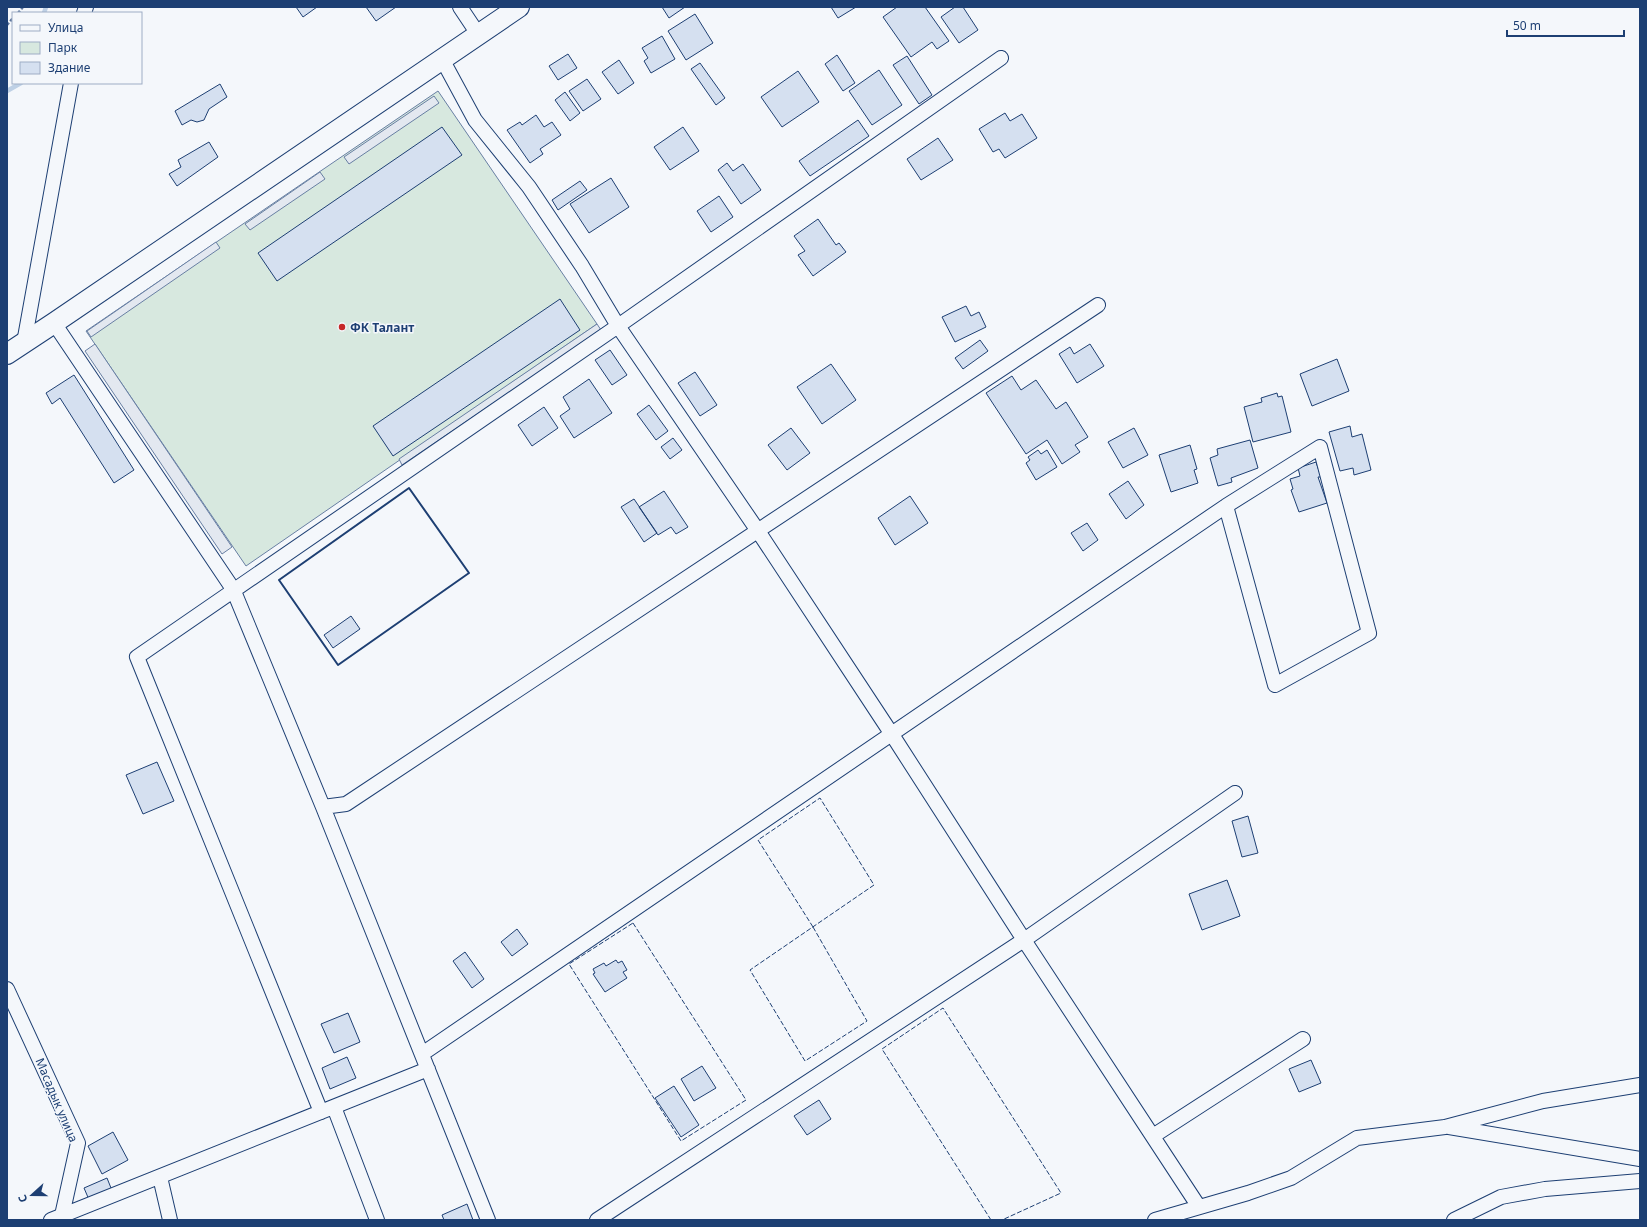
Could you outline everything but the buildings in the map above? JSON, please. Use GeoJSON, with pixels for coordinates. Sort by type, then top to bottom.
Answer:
{"type":"FeatureCollection","features":[{"type":"Feature","properties":{"kind":"main road"},"geometry":{"type":"LineString","coordinates":[[7,354],[519,7]]}},
{"type":"Feature","properties":{"kind":"street"},"geometry":{"type":"LineString","coordinates":[[460,7],[478,34]]}},
{"type":"Feature","properties":{"kind":"street"},"geometry":{"type":"LineString","coordinates":[[377,1220],[328,1110],[137,657],[233,589],[618,326],[1001,58]]}},
{"type":"Feature","properties":{"kind":"street"},"geometry":{"type":"LineString","coordinates":[[442,60],[475,120],[529,187],[582,266],[618,326],[758,531],[1199,1207]]}},
{"type":"Feature","properties":{"kind":"street"},"geometry":{"type":"LineString","coordinates":[[24,343],[71,84]]}},
{"type":"Feature","properties":{"kind":"street"},"geometry":{"type":"LineString","coordinates":[[323,807],[346,804],[1098,305]]}},
{"type":"Feature","properties":{"kind":"street"},"geometry":{"type":"LineString","coordinates":[[54,323],[233,589],[323,807],[488,1220]]}},
{"type":"Feature","properties":{"kind":"street"},"geometry":{"type":"LineString","coordinates":[[422,1054],[1226,506],[1320,447],[1369,633],[1276,685],[1226,506]]}},
{"type":"Feature","properties":{"kind":"street"},"geometry":{"type":"LineString","coordinates":[[597,1220],[1024,940],[1235,793]]}},
{"type":"Feature","properties":{"kind":"street","name":"Масадык улица"},"geometry":{"type":"LineString","coordinates":[[7,989],[78,1143],[58,1219]]}},
{"type":"Feature","properties":{"kind":"street"},"geometry":{"type":"LineString","coordinates":[[1153,1136],[1303,1039]]}},
{"type":"Feature","properties":{"kind":"street"},"geometry":{"type":"LineString","coordinates":[[58,1219],[428,1069]]}},
{"type":"Feature","properties":{"kind":"street"},"geometry":{"type":"LineString","coordinates":[[1155,1220],[1248,1193],[1291,1178],[1357,1138],[1445,1127],[1543,1101],[1640,1085]]}},
{"type":"Feature","properties":{"kind":"street"},"geometry":{"type":"LineString","coordinates":[[1445,1127],[1640,1159]]}},
{"type":"Feature","properties":{"kind":"street"},"geometry":{"type":"LineString","coordinates":[[160,1177],[170,1220]]}},
{"type":"Feature","properties":{"kind":"street"},"geometry":{"type":"LineString","coordinates":[[1454,1220],[1501,1197],[1545,1189],[1640,1181]]}},
{"type":"Feature","properties":{"kind":"green space","name":"ФК Талант"},"geometry":{"type":"Polygon","coordinates":[[[438,91],[597,324],[246,566],[86,331],[438,91]]]}},
{"type":"Feature","properties":{"kind":"shaded area"},"geometry":{"type":"Polygon","coordinates":[[[434,96],[439,103],[349,164],[344,157],[434,96]]]}},
{"type":"Feature","properties":{"kind":"shaded area"},"geometry":{"type":"Polygon","coordinates":[[[320,172],[325,179],[250,230],[245,224],[320,172]]]}},
{"type":"Feature","properties":{"kind":"shaded area"},"geometry":{"type":"Polygon","coordinates":[[[216,242],[220,248],[91,337],[87,331],[216,242]]]}},
{"type":"Feature","properties":{"kind":"shaded area"},"geometry":{"type":"Polygon","coordinates":[[[597,324],[601,330],[402,465],[399,459],[597,324]]]}},
{"type":"Feature","properties":{"kind":"shaded area"},"geometry":{"type":"Polygon","coordinates":[[[95,344],[232,547],[222,554],[85,351],[95,344]]]}},
{"type":"Feature","properties":{"kind":"waterway"},"geometry":{"type":"LineString","coordinates":[[44,12],[46,7]]}},
{"type":"Feature","properties":{"kind":"waterway"},"geometry":{"type":"LineString","coordinates":[[7,91],[19,84]]}},
{"type":"Feature","properties":{"kind":"fence"},"geometry":{"type":"LineString","coordinates":[[813,927],[758,840],[820,798],[874,885],[750,970],[805,1061],[867,1021],[813,927]]}},
{"type":"Feature","properties":{"kind":"fence"},"geometry":{"type":"LineString","coordinates":[[633,923],[746,1100],[681,1141],[569,964],[633,923]]}},
{"type":"Feature","properties":{"kind":"fence"},"geometry":{"type":"LineString","coordinates":[[991,1220],[882,1049],[943,1008],[1061,1193],[1002,1220]]}},
{"type":"Feature","properties":{"kind":"wall"},"geometry":{"type":"LineString","coordinates":[[409,488],[469,573],[338,665],[279,580],[409,488]]}},
{"type":"Feature","properties":{"kind":"place","name":"ФК Талант"},"geometry":{"type":"Point","coordinates":[342,327]}}]}
